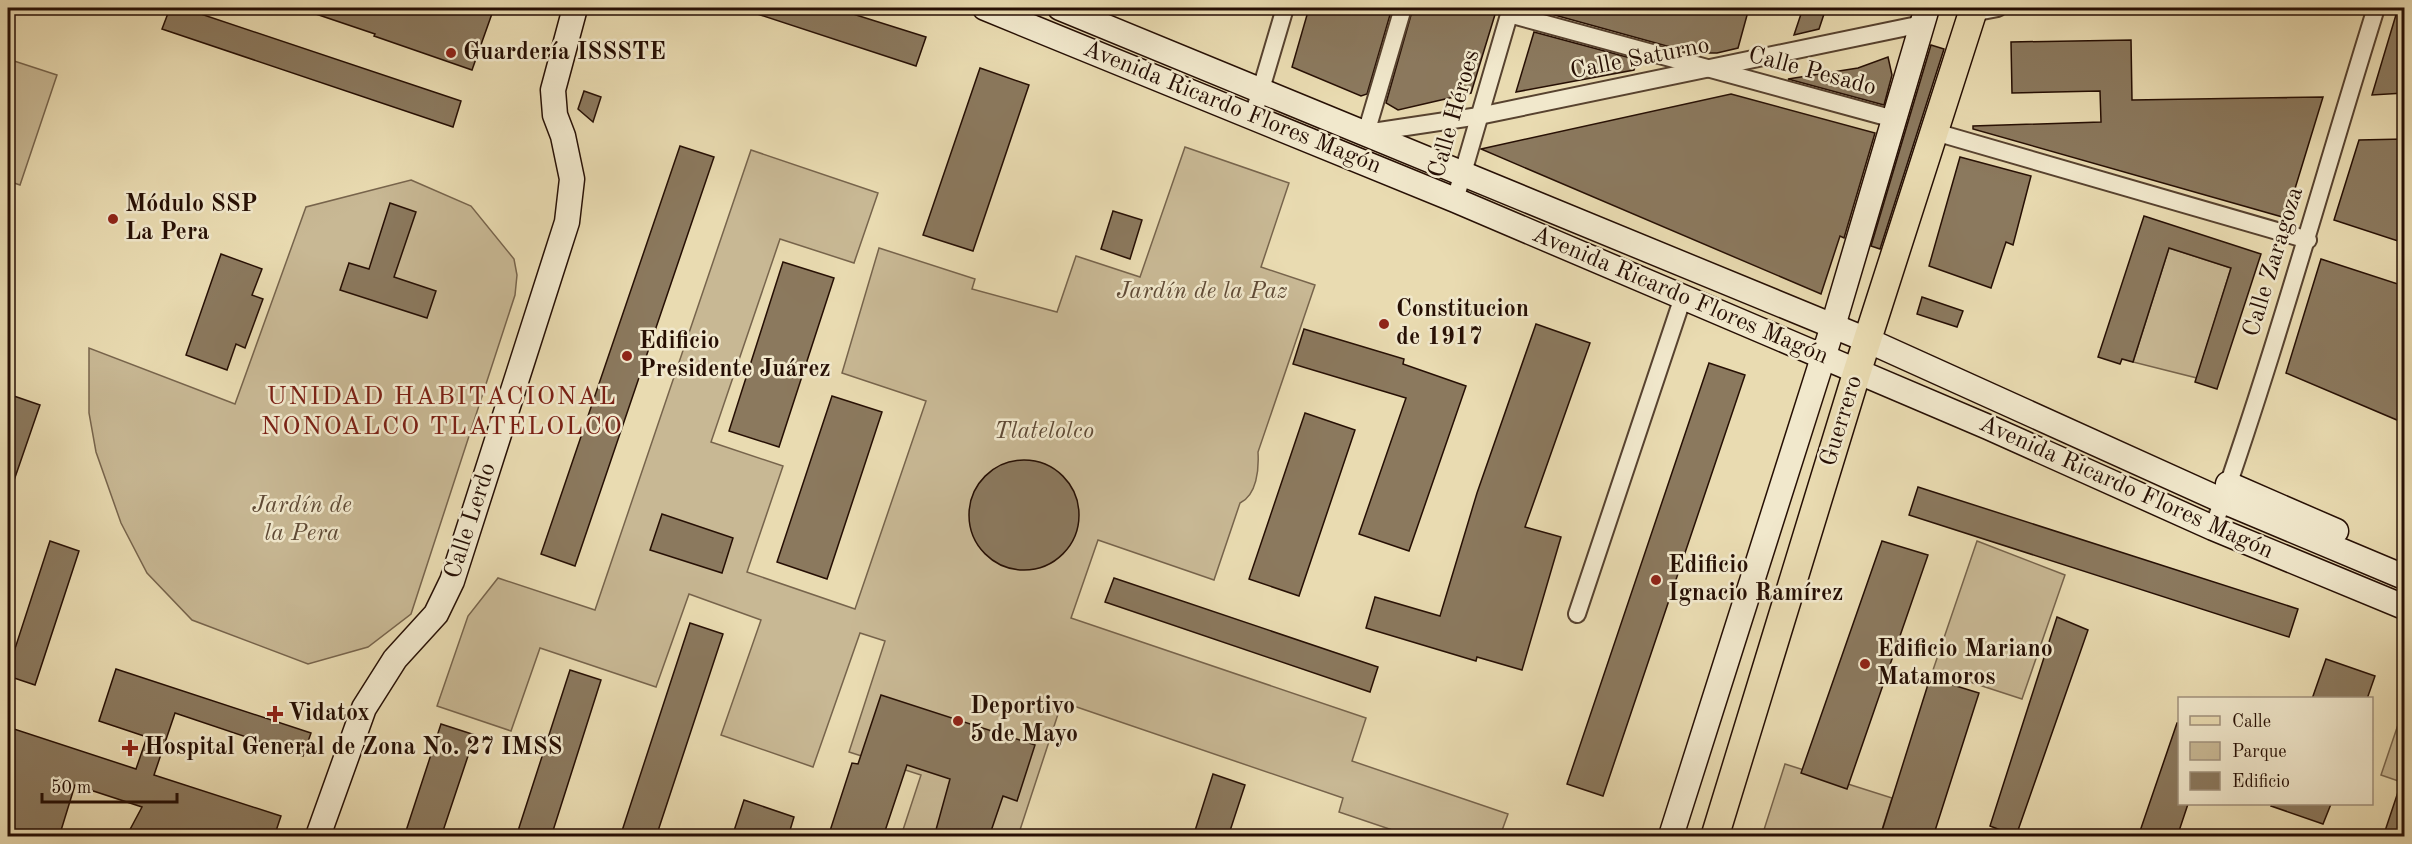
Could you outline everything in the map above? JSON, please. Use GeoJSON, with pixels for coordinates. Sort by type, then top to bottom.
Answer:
{"type":"FeatureCollection","features":[{"type":"Feature","properties":{"kind":"main road","name":"Calle Lerdo"},"geometry":{"type":"LineString","coordinates":[[318,837],[364,708],[395,659],[436,614],[452,580],[544,297],[567,222],[572,179],[563,136],[555,115],[553,90],[575,8]]}},
{"type":"Feature","properties":{"kind":"main road","name":"Avenida Ricardo Flores Magón"},"geometry":{"type":"LineString","coordinates":[[985,8],[1455,200],[1988,427],[2213,528],[2404,607]]}},
{"type":"Feature","properties":{"kind":"main road","name":"Avenida Ricardo Flores Magón"},"geometry":{"type":"LineString","coordinates":[[1060,8],[1867,340],[2226,493],[2404,577]]}},
{"type":"Feature","properties":{"kind":"main road","name":"Guerrero"},"geometry":{"type":"LineString","coordinates":[[1715,837],[1867,340],[1935,132],[1981,9]]}},
{"type":"Feature","properties":{"kind":"main road","name":"Guerrero"},"geometry":{"type":"LineString","coordinates":[[1671,837],[1833,326],[1924,16]]}},
{"type":"Feature","properties":{"kind":"main road"},"geometry":{"type":"LineString","coordinates":[[1764,332],[1776,331],[1782,327],[1784,314],[1781,306]]}},
{"type":"Feature","properties":{"kind":"main road"},"geometry":{"type":"LineString","coordinates":[[2226,493],[2404,560]]}},
{"type":"Feature","properties":{"kind":"street"},"geometry":{"type":"LineString","coordinates":[[1253,116],[1285,8]]}},
{"type":"Feature","properties":{"kind":"street"},"geometry":{"type":"LineString","coordinates":[[1366,133],[1403,8]]}},
{"type":"Feature","properties":{"kind":"street","name":"Calle Zaragoza"},"geometry":{"type":"LineString","coordinates":[[2213,528],[2308,240],[2340,123],[2376,8]]}},
{"type":"Feature","properties":{"kind":"street","name":"Calle Pesado"},"geometry":{"type":"LineString","coordinates":[[1510,11],[1710,70],[1894,119]]}},
{"type":"Feature","properties":{"kind":"street","name":"Calle Héroes"},"geometry":{"type":"LineString","coordinates":[[1455,200],[1510,11]]}},
{"type":"Feature","properties":{"kind":"street","name":"Calle Saturno"},"geometry":{"type":"LineString","coordinates":[[1366,133],[1479,116],[1710,70],[1924,16]]}},
{"type":"Feature","properties":{"kind":"street"},"geometry":{"type":"LineString","coordinates":[[1935,132],[2308,240]]}},
{"type":"Feature","properties":{"kind":"street"},"geometry":{"type":"LineString","coordinates":[[1577,614],[1683,297]]}},
{"type":"Feature","properties":{"kind":"green space"},"geometry":{"type":"Polygon","coordinates":[[[8,59],[57,75],[20,185],[8,181],[8,59]]]}},
{"type":"Feature","properties":{"kind":"green space","name":"Tlatelolco"},"geometry":{"type":"Polygon","coordinates":[[[1185,147],[1289,183],[1261,267],[1315,285],[1258,452],[1256,481],[1250,494],[1240,503],[1214,580],[1098,540],[1071,618],[1366,718],[1352,761],[1508,814],[1500,836],[1410,836],[1339,812],[1343,798],[1062,702],[1018,836],[901,836],[921,775],[849,752],[885,641],[860,633],[813,767],[721,735],[761,620],[689,594],[656,687],[540,648],[511,731],[437,706],[468,616],[498,578],[595,610],[751,150],[878,193],[854,263],[780,239],[711,442],[783,466],[747,572],[855,609],[926,401],[842,373],[879,248],[975,279],[972,289],[1057,312],[1076,256],[1140,277],[1185,147]]]}},
{"type":"Feature","properties":{"kind":"green space","name":"Jardín de la Pera"},"geometry":{"type":"Polygon","coordinates":[[[411,180],[471,206],[514,259],[517,275],[515,295],[411,614],[368,647],[308,664],[192,620],[147,573],[121,523],[96,452],[89,413],[89,348],[235,404],[306,207],[411,180]]]}},
{"type":"Feature","properties":{"kind":"green space"},"geometry":{"type":"Polygon","coordinates":[[[2169,248],[2231,268],[2197,378],[2133,362],[2169,248]]]}},
{"type":"Feature","properties":{"kind":"green space"},"geometry":{"type":"Polygon","coordinates":[[[1977,541],[2065,575],[2022,699],[1933,670],[1977,541]]]}},
{"type":"Feature","properties":{"kind":"green space"},"geometry":{"type":"Polygon","coordinates":[[[2404,707],[2404,783],[2381,775],[2404,707]]]}},
{"type":"Feature","properties":{"kind":"green space"},"geometry":{"type":"Polygon","coordinates":[[[1785,764],[1892,798],[1880,836],[1762,836],[1785,764]]]}},
{"type":"Feature","properties":{"kind":"building"},"geometry":{"type":"Polygon","coordinates":[[[170,8],[183,8],[461,101],[453,127],[162,29],[170,8]]]}},
{"type":"Feature","properties":{"kind":"building","name":"Guardería ISSSTE"},"geometry":{"type":"Polygon","coordinates":[[[305,8],[494,8],[472,70],[304,10],[305,8]]]}},
{"type":"Feature","properties":{"kind":"building"},"geometry":{"type":"Polygon","coordinates":[[[745,8],[834,8],[926,37],[916,66],[745,10],[745,8]]]}},
{"type":"Feature","properties":{"kind":"building"},"geometry":{"type":"Polygon","coordinates":[[[1309,8],[1392,8],[1367,94],[1361,96],[1292,67],[1309,8]]]}},
{"type":"Feature","properties":{"kind":"building"},"geometry":{"type":"Polygon","coordinates":[[[1413,8],[1497,8],[1471,93],[1398,110],[1386,103],[1413,8]]]}},
{"type":"Feature","properties":{"kind":"building"},"geometry":{"type":"Polygon","coordinates":[[[1541,8],[1749,8],[1738,48],[1717,53],[1692,53],[1540,11],[1541,8]]]}},
{"type":"Feature","properties":{"kind":"building"},"geometry":{"type":"Polygon","coordinates":[[[1803,8],[1826,8],[1819,29],[1794,35],[1803,8]]]}},
{"type":"Feature","properties":{"kind":"building"},"geometry":{"type":"Polygon","coordinates":[[[2398,8],[2404,8],[2404,93],[2372,95],[2398,8]]]}},
{"type":"Feature","properties":{"kind":"building"},"geometry":{"type":"Polygon","coordinates":[[[1534,32],[1638,60],[1634,70],[1516,92],[1534,32]]]}},
{"type":"Feature","properties":{"kind":"building"},"geometry":{"type":"Polygon","coordinates":[[[2131,40],[2132,100],[2323,97],[2286,218],[1973,129],[1973,126],[2101,122],[2100,91],[2012,93],[2011,42],[2131,40]]]}},
{"type":"Feature","properties":{"kind":"building"},"geometry":{"type":"Polygon","coordinates":[[[1931,45],[1944,49],[1880,249],[1871,246],[1931,45]]]}},
{"type":"Feature","properties":{"kind":"building"},"geometry":{"type":"Polygon","coordinates":[[[1888,57],[1892,75],[1884,105],[1788,79],[1858,68],[1888,57]]]}},
{"type":"Feature","properties":{"kind":"building"},"geometry":{"type":"Polygon","coordinates":[[[980,68],[1029,85],[973,251],[923,235],[980,68]]]}},
{"type":"Feature","properties":{"kind":"building"},"geometry":{"type":"Polygon","coordinates":[[[584,91],[601,97],[593,122],[578,109],[584,91]]]}},
{"type":"Feature","properties":{"kind":"building"},"geometry":{"type":"Polygon","coordinates":[[[1731,94],[1875,133],[1844,238],[1840,236],[1821,294],[1481,149],[1731,94]]]}},
{"type":"Feature","properties":{"kind":"building"},"geometry":{"type":"Polygon","coordinates":[[[2404,139],[2404,243],[2334,220],[2359,140],[2404,139]]]}},
{"type":"Feature","properties":{"kind":"building","name":"Edificio Presidente Juárez"},"geometry":{"type":"Polygon","coordinates":[[[680,146],[714,157],[575,566],[541,554],[680,146]]]}},
{"type":"Feature","properties":{"kind":"building"},"geometry":{"type":"Polygon","coordinates":[[[1960,157],[2031,176],[2013,245],[2006,242],[1991,288],[1929,266],[1960,157]]]}},
{"type":"Feature","properties":{"kind":"building"},"geometry":{"type":"Polygon","coordinates":[[[390,203],[416,212],[394,277],[436,291],[427,318],[340,290],[349,263],[369,269],[390,203]]]}},
{"type":"Feature","properties":{"kind":"building"},"geometry":{"type":"Polygon","coordinates":[[[1113,211],[1142,220],[1130,259],[1101,249],[1113,211]]]}},
{"type":"Feature","properties":{"kind":"building"},"geometry":{"type":"Polygon","coordinates":[[[2144,216],[2261,254],[2217,389],[2195,382],[2231,268],[2169,248],[2133,362],[2122,359],[2120,364],[2098,357],[2144,216]]]}},
{"type":"Feature","properties":{"kind":"building"},"geometry":{"type":"Polygon","coordinates":[[[221,254],[262,269],[252,295],[263,299],[245,348],[236,344],[227,370],[186,355],[221,254]]]}},
{"type":"Feature","properties":{"kind":"building"},"geometry":{"type":"Polygon","coordinates":[[[2321,259],[2404,286],[2404,423],[2286,373],[2321,259]]]}},
{"type":"Feature","properties":{"kind":"building"},"geometry":{"type":"Polygon","coordinates":[[[783,262],[834,278],[779,447],[729,431],[783,262]]]}},
{"type":"Feature","properties":{"kind":"building"},"geometry":{"type":"Polygon","coordinates":[[[1922,297],[1963,311],[1957,327],[1917,314],[1922,297]]]}},
{"type":"Feature","properties":{"kind":"building"},"geometry":{"type":"Polygon","coordinates":[[[1536,324],[1590,343],[1525,527],[1561,537],[1522,670],[1477,657],[1476,661],[1366,628],[1375,597],[1440,616],[1477,493],[1536,324]]]}},
{"type":"Feature","properties":{"kind":"building"},"geometry":{"type":"Polygon","coordinates":[[[1304,329],[1404,359],[1403,364],[1466,386],[1409,551],[1359,534],[1406,398],[1293,364],[1304,329]]]}},
{"type":"Feature","properties":{"kind":"building","name":"Edificio Ignacio Ramírez"},"geometry":{"type":"Polygon","coordinates":[[[1709,363],[1745,375],[1603,796],[1567,784],[1709,363]]]}},
{"type":"Feature","properties":{"kind":"building"},"geometry":{"type":"Polygon","coordinates":[[[11,395],[40,405],[10,492],[8,404],[11,395]]]}},
{"type":"Feature","properties":{"kind":"building"},"geometry":{"type":"Polygon","coordinates":[[[832,396],[882,412],[827,579],[777,562],[832,396]]]}},
{"type":"Feature","properties":{"kind":"building"},"geometry":{"type":"Polygon","coordinates":[[[1305,413],[1355,430],[1299,596],[1249,579],[1305,413]]]}},
{"type":"Feature","properties":{"kind":"building"},"geometry":{"type":"Polygon","coordinates":[[[1024,460],[1045,464],[1063,476],[1075,494],[1079,515],[1075,536],[1063,554],[1045,566],[1024,570],[1003,566],[985,554],[973,536],[969,515],[973,494],[985,476],[1003,464],[1024,460]]]}},
{"type":"Feature","properties":{"kind":"building"},"geometry":{"type":"Polygon","coordinates":[[[1918,487],[2298,609],[2289,637],[1909,515],[1918,487]]]}},
{"type":"Feature","properties":{"kind":"building"},"geometry":{"type":"Polygon","coordinates":[[[662,514],[733,538],[722,573],[650,550],[662,514]]]}},
{"type":"Feature","properties":{"kind":"building"},"geometry":{"type":"Polygon","coordinates":[[[50,541],[79,551],[35,685],[8,676],[8,670],[50,541]]]}},
{"type":"Feature","properties":{"kind":"building","name":"Edificio Mariano Matamoros"},"geometry":{"type":"Polygon","coordinates":[[[1882,541],[1928,555],[1847,789],[1801,773],[1882,541]]]}},
{"type":"Feature","properties":{"kind":"building"},"geometry":{"type":"Polygon","coordinates":[[[1114,578],[1378,667],[1370,692],[1105,602],[1114,578]]]}},
{"type":"Feature","properties":{"kind":"building"},"geometry":{"type":"Polygon","coordinates":[[[2057,617],[2088,630],[2016,836],[1990,826],[2057,617]]]}},
{"type":"Feature","properties":{"kind":"building"},"geometry":{"type":"Polygon","coordinates":[[[690,623],[723,634],[656,837],[620,837],[690,623]]]}},
{"type":"Feature","properties":{"kind":"building"},"geometry":{"type":"Polygon","coordinates":[[[2326,659],[2375,676],[2368,697],[2313,697],[2326,659]]]}},
{"type":"Feature","properties":{"kind":"building"},"geometry":{"type":"Polygon","coordinates":[[[116,669],[311,733],[303,756],[175,713],[154,775],[281,816],[274,837],[126,837],[142,807],[75,785],[59,837],[8,837],[8,727],[136,769],[147,737],[99,721],[116,669]]]}},
{"type":"Feature","properties":{"kind":"building"},"geometry":{"type":"Polygon","coordinates":[[[570,670],[601,680],[551,837],[516,837],[570,670]]]}},
{"type":"Feature","properties":{"kind":"building"},"geometry":{"type":"Polygon","coordinates":[[[1930,678],[1979,693],[1933,837],[1880,837],[1930,678]]]}},
{"type":"Feature","properties":{"kind":"building"},"geometry":{"type":"Polygon","coordinates":[[[881,695],[1035,745],[1017,801],[1003,796],[989,837],[934,837],[950,779],[907,765],[883,837],[828,837],[852,763],[858,764],[881,695]]]}},
{"type":"Feature","properties":{"kind":"building"},"geometry":{"type":"Polygon","coordinates":[[[2178,723],[2178,805],[2188,805],[2177,837],[2138,837],[2178,723]]]}},
{"type":"Feature","properties":{"kind":"building"},"geometry":{"type":"Polygon","coordinates":[[[441,724],[475,735],[441,837],[404,837],[441,724]]]}},
{"type":"Feature","properties":{"kind":"building"},"geometry":{"type":"Polygon","coordinates":[[[1213,774],[1245,785],[1228,837],[1193,837],[1213,774]]]}},
{"type":"Feature","properties":{"kind":"building"},"geometry":{"type":"Polygon","coordinates":[[[2402,780],[2404,781],[2404,837],[2383,837],[2402,780]]]}},
{"type":"Feature","properties":{"kind":"building"},"geometry":{"type":"Polygon","coordinates":[[[744,800],[794,817],[788,837],[732,837],[744,800]]]}},
{"type":"Feature","properties":{"kind":"building"},"geometry":{"type":"Polygon","coordinates":[[[2272,805],[2331,805],[2323,824],[2272,805]]]}},
{"type":"Feature","properties":{"kind":"place","name":"Guardería ISSSTE"},"geometry":{"type":"Point","coordinates":[451,53]}},
{"type":"Feature","properties":{"kind":"place","name":"Módulo SSP La Pera"},"geometry":{"type":"Point","coordinates":[113,219]}},
{"type":"Feature","properties":{"kind":"place","name":"Constitucion de 1917"},"geometry":{"type":"Point","coordinates":[1384,324]}},
{"type":"Feature","properties":{"kind":"place","name":"Edificio Presidente Juárez"},"geometry":{"type":"Point","coordinates":[627,356]}},
{"type":"Feature","properties":{"kind":"place","name":"Edificio Ignacio Ramírez"},"geometry":{"type":"Point","coordinates":[1656,580]}},
{"type":"Feature","properties":{"kind":"place","name":"Edificio Mariano Matamoros"},"geometry":{"type":"Point","coordinates":[1865,664]}},
{"type":"Feature","properties":{"kind":"place","name":"Vidatox"},"geometry":{"type":"Point","coordinates":[275,714]}},
{"type":"Feature","properties":{"kind":"place","name":"Deportivo 5 de Mayo"},"geometry":{"type":"Point","coordinates":[958,721]}},
{"type":"Feature","properties":{"kind":"place","name":"Hospital General de Zona No. 27 IMSS"},"geometry":{"type":"Point","coordinates":[130,748]}},
{"type":"Feature","properties":{"kind":"district","name":"UNIDAD HABITACIONAL NONOALCO TLATELOLCO"},"geometry":{"type":"Point","coordinates":[442,412]}},
{"type":"Feature","properties":{"kind":"park label","name":"Jardín de la Paz"},"geometry":{"type":"Point","coordinates":[1202,292]}}]}
